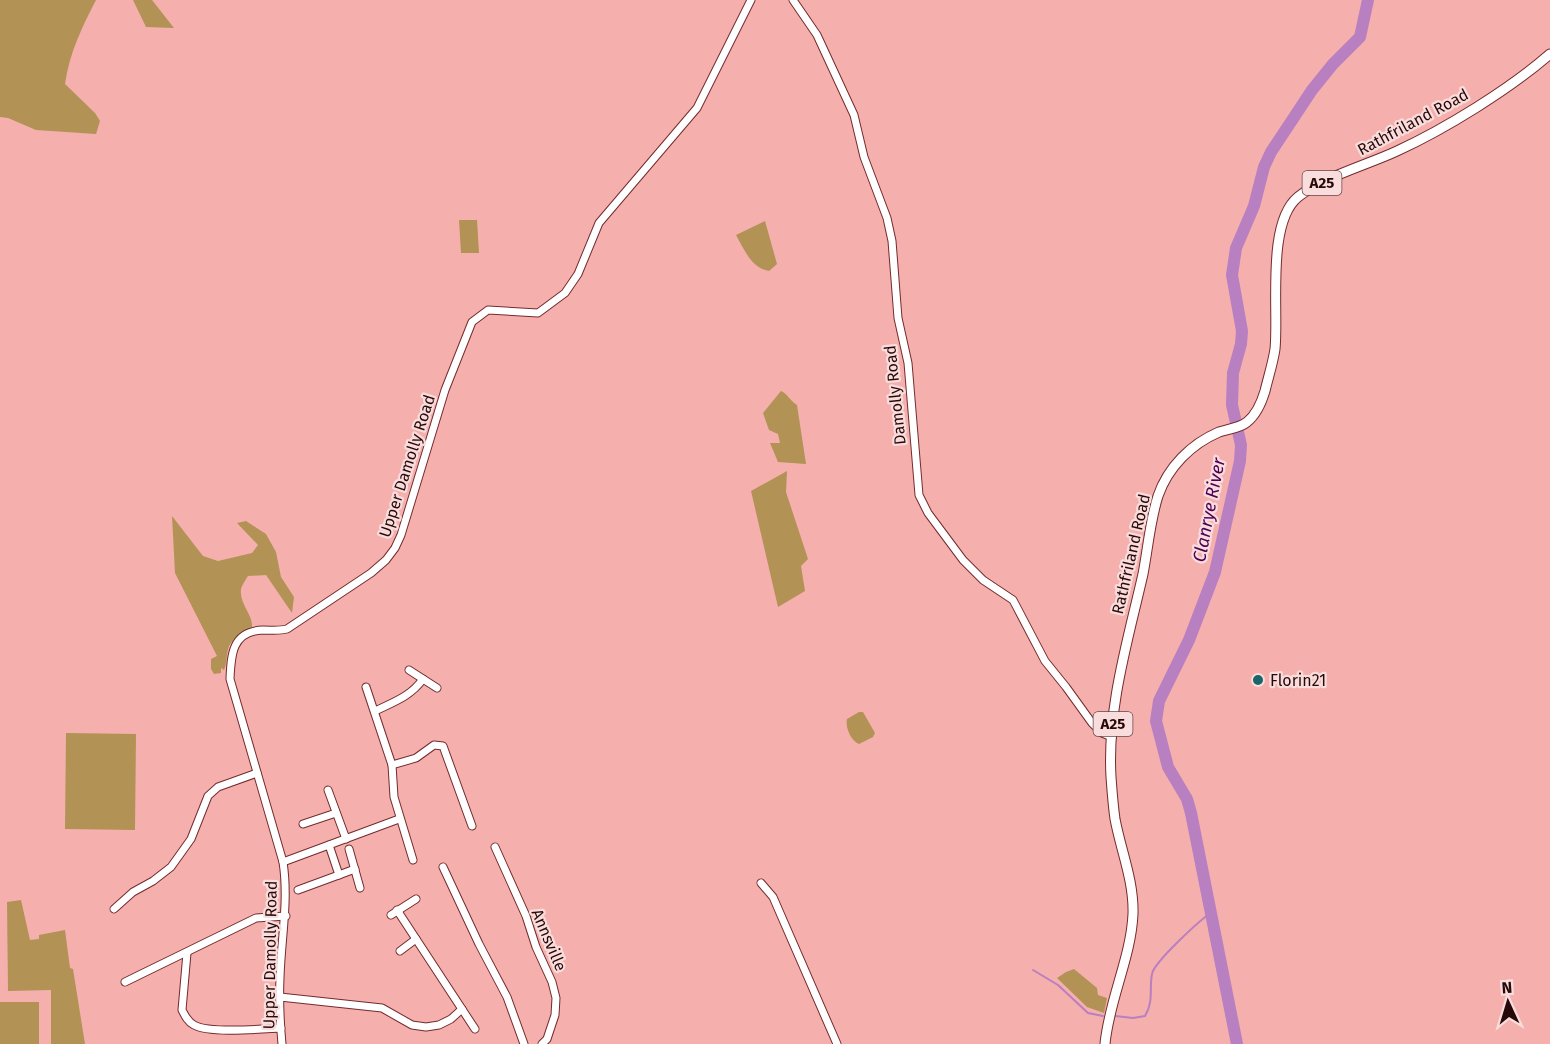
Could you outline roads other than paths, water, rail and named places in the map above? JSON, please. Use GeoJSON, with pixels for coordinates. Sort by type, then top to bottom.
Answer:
{"type":"FeatureCollection","features":[{"type":"Feature","properties":{"kind":"main road","name":"Rathfriland Road"},"geometry":{"type":"LineString","coordinates":[[1105,1044],[1110,1007],[1132,928],[1133,913],[1133,898],[1115,820],[1112,794],[1112,737],[1124,650],[1159,495],[1177,463],[1188,451],[1200,441],[1249,421],[1264,393],[1275,350],[1276,271],[1282,221],[1288,208],[1298,197],[1321,184],[1399,150],[1444,126],[1492,96],[1550,54]]}},
{"type":"Feature","properties":{"kind":"street","name":"Upper Damolly Road"},"geometry":{"type":"LineString","coordinates":[[282,1044],[280,978],[286,916],[286,879],[230,679],[233,649],[242,636],[261,630],[276,632],[287,629],[371,573],[386,560],[401,535],[428,441],[472,322],[488,310],[538,313],[565,293],[578,274],[599,223],[698,108],[751,0]]}},
{"type":"Feature","properties":{"kind":"street","name":"Damolly Road"},"geometry":{"type":"LineString","coordinates":[[793,0],[817,35],[854,115],[864,157],[887,219],[892,241],[898,318],[908,363],[919,495],[928,513],[963,560],[982,580],[1013,600],[1045,661],[1092,723],[1102,733],[1112,737]]}},
{"type":"Feature","properties":{"kind":"street"},"geometry":{"type":"LineString","coordinates":[[409,670],[437,688]]}},
{"type":"Feature","properties":{"kind":"street"},"geometry":{"type":"LineString","coordinates":[[375,711],[415,690],[423,678]]}},
{"type":"Feature","properties":{"kind":"street"},"geometry":{"type":"LineString","coordinates":[[366,687],[392,765],[394,797],[413,860]]}},
{"type":"Feature","properties":{"kind":"street"},"geometry":{"type":"LineString","coordinates":[[392,765],[416,758],[434,745],[443,746],[472,826]]}},
{"type":"Feature","properties":{"kind":"street"},"geometry":{"type":"LineString","coordinates":[[114,909],[133,892],[153,881],[171,867],[191,839],[208,796],[218,787],[257,773]]}},
{"type":"Feature","properties":{"kind":"street"},"geometry":{"type":"LineString","coordinates":[[328,789],[346,839]]}},
{"type":"Feature","properties":{"kind":"street"},"geometry":{"type":"LineString","coordinates":[[303,824],[336,813]]}},
{"type":"Feature","properties":{"kind":"street"},"geometry":{"type":"LineString","coordinates":[[283,862],[399,819]]}},
{"type":"Feature","properties":{"kind":"street"},"geometry":{"type":"LineString","coordinates":[[329,845],[339,875]]}},
{"type":"Feature","properties":{"kind":"street"},"geometry":{"type":"LineString","coordinates":[[350,849],[360,888]]}},
{"type":"Feature","properties":{"kind":"street","name":"Annsville"},"geometry":{"type":"LineString","coordinates":[[488,858],[496,850],[526,916],[536,947],[552,982],[556,998],[555,1015],[547,1039],[542,1044]]}},
{"type":"Feature","properties":{"kind":"street"},"geometry":{"type":"LineString","coordinates":[[443,867],[507,997],[524,1044]]}},
{"type":"Feature","properties":{"kind":"street"},"geometry":{"type":"LineString","coordinates":[[298,890],[355,869]]}},
{"type":"Feature","properties":{"kind":"street"},"geometry":{"type":"LineString","coordinates":[[761,883],[773,897],[837,1044]]}},
{"type":"Feature","properties":{"kind":"street"},"geometry":{"type":"LineString","coordinates":[[416,899],[394,912],[416,939],[475,1029]]}},
{"type":"Feature","properties":{"kind":"street"},"geometry":{"type":"LineString","coordinates":[[125,982],[260,917],[286,916]]}},
{"type":"Feature","properties":{"kind":"street"},"geometry":{"type":"LineString","coordinates":[[400,951],[416,939]]}},
{"type":"Feature","properties":{"kind":"street"},"geometry":{"type":"LineString","coordinates":[[187,953],[182,1010],[186,1018],[195,1026],[207,1030],[281,1028]]}},
{"type":"Feature","properties":{"kind":"street"},"geometry":{"type":"LineString","coordinates":[[280,997],[382,1008],[412,1025],[426,1027],[440,1025],[462,1010]]}},
{"type":"Feature","properties":{"kind":"waterway","name":"Clanrye River"},"geometry":{"type":"LineString","coordinates":[[1237,1044],[1191,813],[1187,799],[1168,767],[1156,721],[1159,701],[1189,640],[1215,572],[1240,461],[1241,445],[1232,405],[1233,373],[1242,331],[1232,275],[1236,248],[1254,206],[1264,167],[1271,152],[1312,90],[1333,64],[1360,37],[1368,0]]}},
{"type":"Feature","properties":{"kind":"waterway"},"geometry":{"type":"LineString","coordinates":[[1115,1016],[1133,1018],[1145,1016],[1155,968],[1178,942],[1212,912]]}},
{"type":"Feature","properties":{"kind":"waterway"},"geometry":{"type":"LineString","coordinates":[[1033,970],[1058,985],[1088,1013],[1103,1016]]}},
{"type":"Feature","properties":{"kind":"place","name":"Florin21"},"geometry":{"type":"Point","coordinates":[1258,680]}}]}
